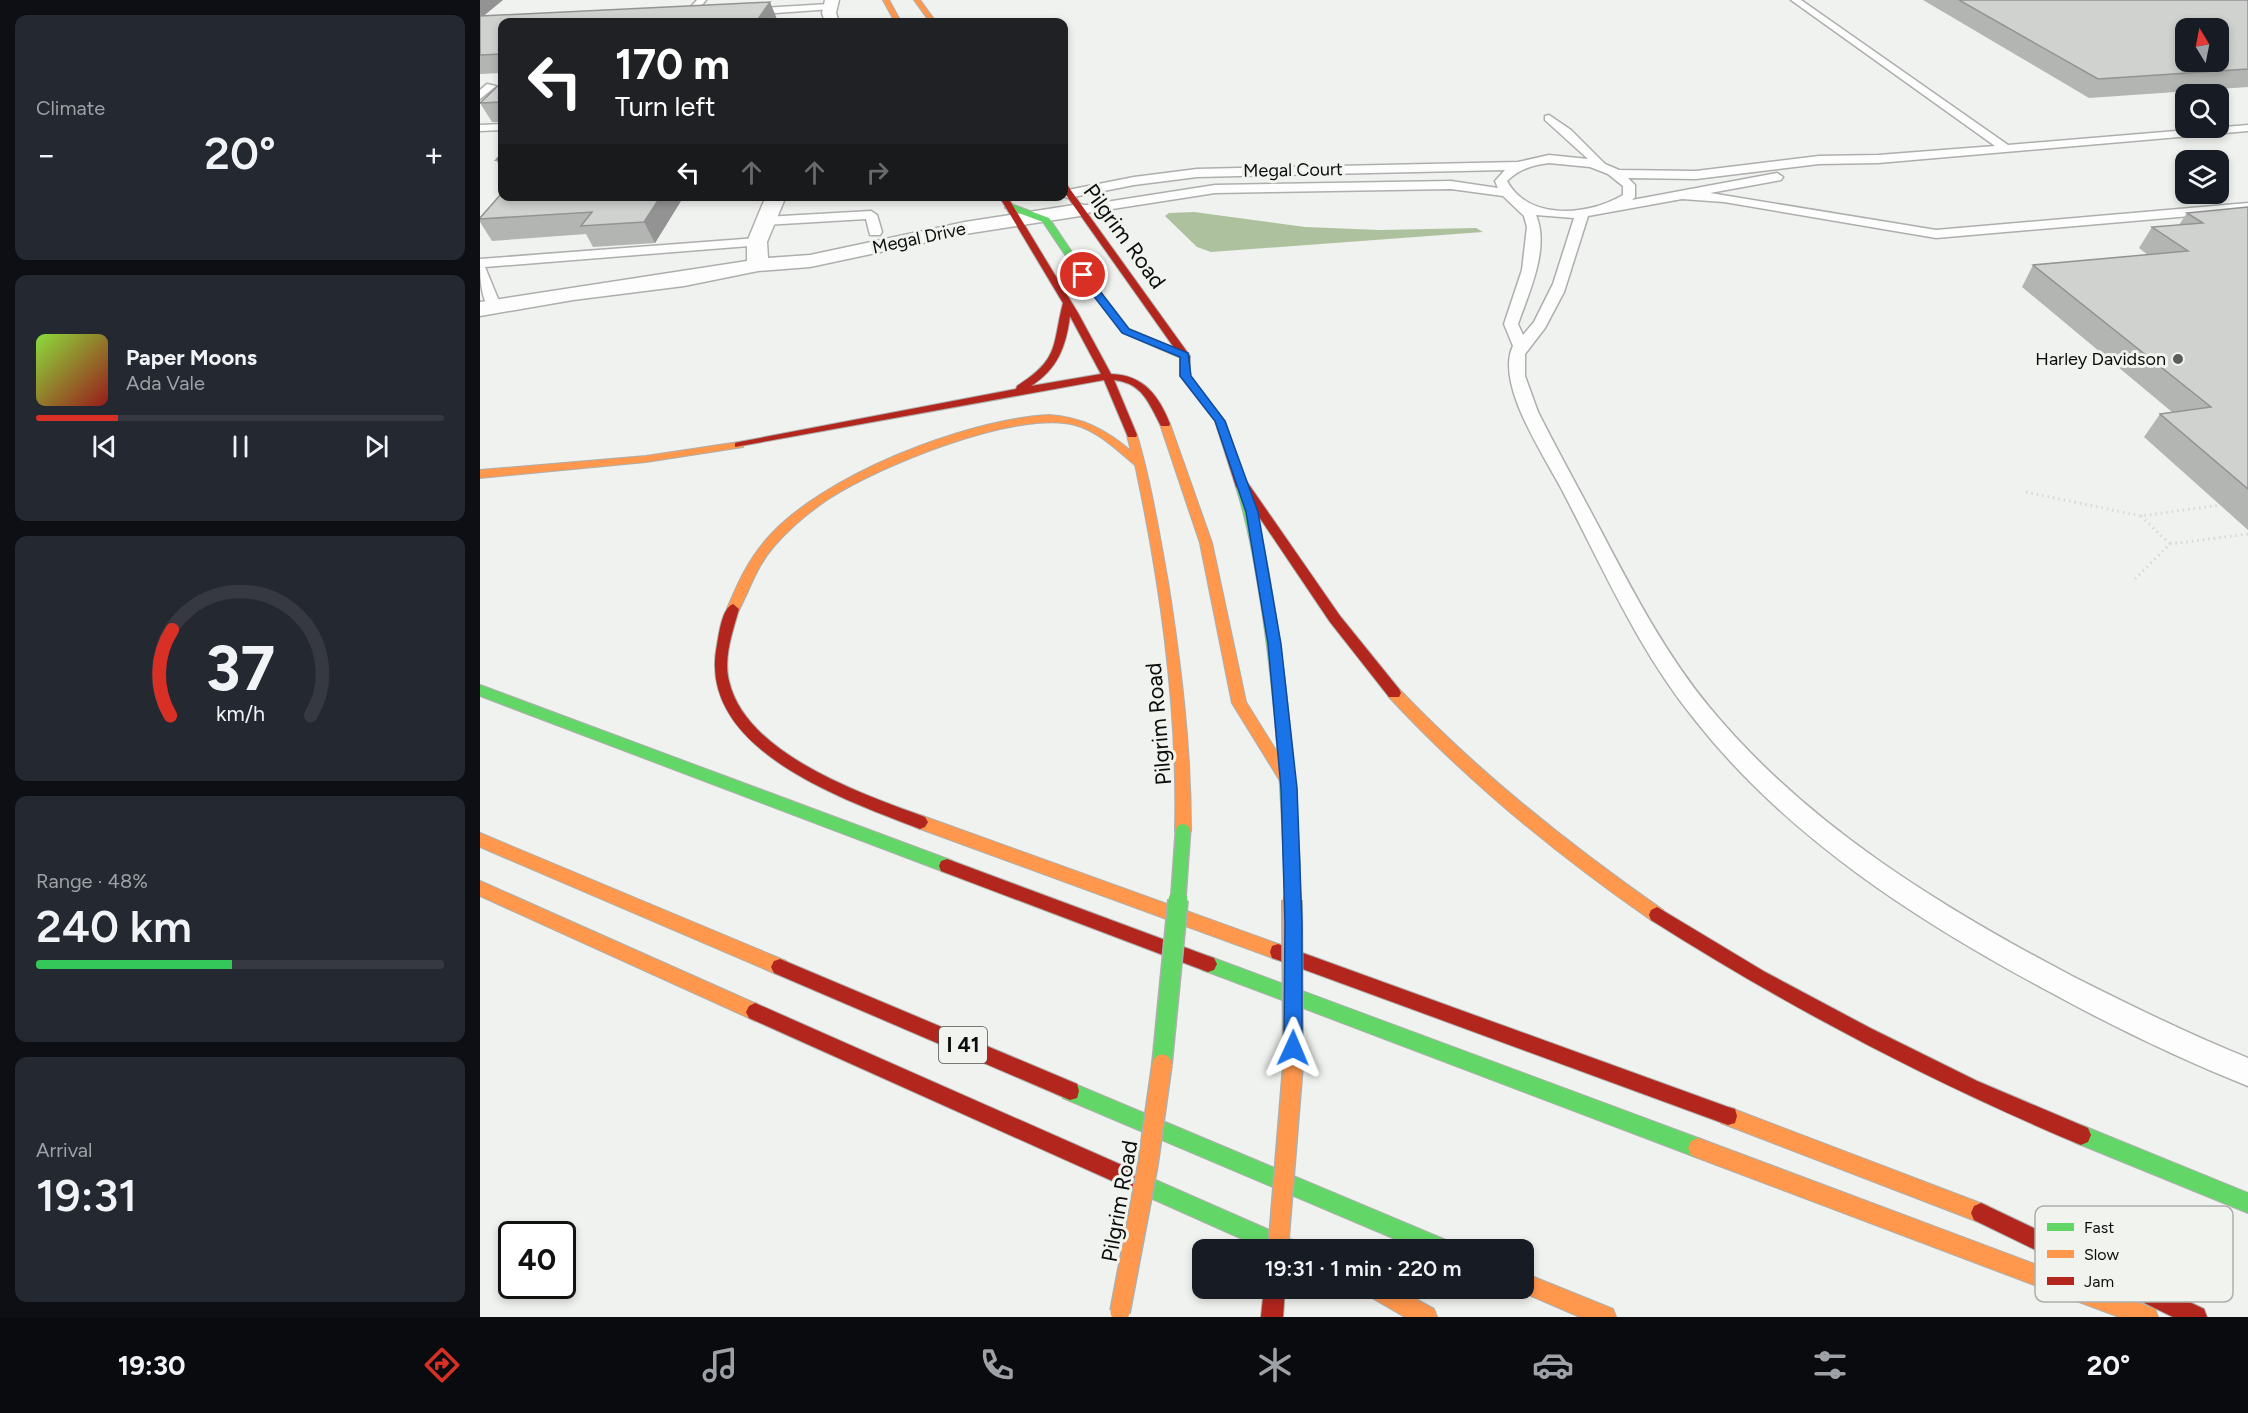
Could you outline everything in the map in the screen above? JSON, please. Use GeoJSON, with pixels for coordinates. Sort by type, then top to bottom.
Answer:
{"type":"FeatureCollection","features":[{"type":"Feature","properties":{"kind":"main road"},"geometry":{"type":"LineString","coordinates":[[886,0],[896,18]]}},
{"type":"Feature","properties":{"kind":"main road"},"geometry":{"type":"LineString","coordinates":[[917,0],[930,18]]}},
{"type":"Feature","properties":{"kind":"main road"},"geometry":{"type":"LineString","coordinates":[[1059,201],[1059,237],[1083,275],[1126,331],[1185,356]]}},
{"type":"Feature","properties":{"kind":"main road","name":"Pilgrim Road"},"geometry":{"type":"LineString","coordinates":[[1060,201],[1185,356],[1185,376],[1220,421],[1252,512],[1264,570],[1277,663],[1293,868],[1293,1065],[1279,1239]]}},
{"type":"Feature","properties":{"kind":"main road","name":"Pilgrim Road"},"geometry":{"type":"LineString","coordinates":[[1009,208],[1067,304],[1107,376],[1126,418],[1141,465],[1182,713],[1186,758],[1183,831],[1169,1011],[1148,1164],[1119,1315]]}},
{"type":"Feature","properties":{"kind":"main road"},"geometry":{"type":"LineString","coordinates":[[1008,393],[1039,378],[1055,363],[1060,351],[1067,304]]}},
{"type":"Feature","properties":{"kind":"main road"},"geometry":{"type":"LineString","coordinates":[[480,474],[646,459],[713,450],[1008,393],[1107,376],[1128,378],[1141,383],[1159,407],[1206,543],[1239,703],[1287,780]]}},
{"type":"Feature","properties":{"kind":"main road"},"geometry":{"type":"LineString","coordinates":[[1141,465],[1084,425],[1065,420],[1034,420],[997,427],[918,449],[837,487],[791,519],[769,543],[747,573],[729,614],[720,660],[725,694],[751,731],[785,761],[863,801],[1747,1123],[1985,1215],[2035,1239]]}},
{"type":"Feature","properties":{"kind":"main road"},"geometry":{"type":"LineString","coordinates":[[1238,477],[1318,597],[1398,697],[1501,796],[1612,882],[1743,968],[1885,1047],[1983,1094],[2248,1203]]}},
{"type":"Feature","properties":{"kind":"main road"},"geometry":{"type":"LineString","coordinates":[[480,690],[2035,1275]]}},
{"type":"Feature","properties":{"kind":"main road","name":"I 41"},"geometry":{"type":"LineString","coordinates":[[480,840],[1420,1239]]}},
{"type":"Feature","properties":{"kind":"main road"},"geometry":{"type":"LineString","coordinates":[[480,888],[1267,1239]]}},
{"type":"Feature","properties":{"kind":"main road"},"geometry":{"type":"LineString","coordinates":[[1534,1287],[1605,1317]]}},
{"type":"Feature","properties":{"kind":"main road"},"geometry":{"type":"LineString","coordinates":[[1272,1317],[1274,1299]]}},
{"type":"Feature","properties":{"kind":"main road"},"geometry":{"type":"LineString","coordinates":[[1394,1299],[1426,1317]]}},
{"type":"Feature","properties":{"kind":"main road"},"geometry":{"type":"LineString","coordinates":[[2106,1302],[2146,1317]]}},
{"type":"Feature","properties":{"kind":"main road"},"geometry":{"type":"LineString","coordinates":[[2165,1302],[2196,1317]]}},
{"type":"Feature","properties":{"kind":"street"},"geometry":{"type":"LineString","coordinates":[[758,265],[757,242],[774,201]]}},
{"type":"Feature","properties":{"kind":"street","name":"Megal Drive"},"geometry":{"type":"LineString","coordinates":[[758,265],[780,251],[873,224],[1053,201]]}},
{"type":"Feature","properties":{"kind":"street","name":"Megal Drive"},"geometry":{"type":"LineString","coordinates":[[487,307],[671,281],[758,265],[810,261],[1009,208]]}},
{"type":"Feature","properties":{"kind":"lane"},"geometry":{"type":"LineString","coordinates":[[702,0],[691,12],[721,13]]}},
{"type":"Feature","properties":{"kind":"lane"},"geometry":{"type":"LineString","coordinates":[[743,12],[752,0]]}},
{"type":"Feature","properties":{"kind":"lane"},"geometry":{"type":"LineString","coordinates":[[1795,0],[2004,147]]}},
{"type":"Feature","properties":{"kind":"lane"},"geometry":{"type":"LineString","coordinates":[[732,12],[831,4]]}},
{"type":"Feature","properties":{"kind":"lane"},"geometry":{"type":"LineString","coordinates":[[480,96],[491,86]]}},
{"type":"Feature","properties":{"kind":"lane"},"geometry":{"type":"LineString","coordinates":[[1551,124],[1568,132],[1600,165],[1619,174],[1629,185],[1629,197],[1617,207]]}},
{"type":"Feature","properties":{"kind":"lane"},"geometry":{"type":"LineString","coordinates":[[480,128],[498,127]]}},
{"type":"Feature","properties":{"kind":"lane"},"geometry":{"type":"LineString","coordinates":[[1619,174],[1696,175],[1819,160],[1878,159],[2248,128]]}},
{"type":"Feature","properties":{"kind":"lane"},"geometry":{"type":"LineString","coordinates":[[1538,161],[1545,145]]}},
{"type":"Feature","properties":{"kind":"lane"},"geometry":{"type":"LineString","coordinates":[[1518,203],[1541,211],[1583,214],[1878,159]]}},
{"type":"Feature","properties":{"kind":"lane","name":"Megal Court"},"geometry":{"type":"LineString","coordinates":[[1068,198],[1143,179],[1197,173],[1520,166],[1538,161],[1575,160],[1600,165]]}},
{"type":"Feature","properties":{"kind":"lane"},"geometry":{"type":"LineString","coordinates":[[1520,166],[1509,171],[1501,181],[1504,192],[1532,218],[1535,235],[1523,291],[1511,324],[1520,345]]}},
{"type":"Feature","properties":{"kind":"lane","name":"Megal Court"},"geometry":{"type":"LineString","coordinates":[[1068,199],[1222,189],[1451,185],[1504,192]]}},
{"type":"Feature","properties":{"kind":"lane"},"geometry":{"type":"LineString","coordinates":[[1683,195],[1724,198],[1936,234],[2248,207]]}},
{"type":"Feature","properties":{"kind":"lane"},"geometry":{"type":"LineString","coordinates":[[1583,214],[1571,232],[1568,261],[1539,327],[1520,345],[1516,363],[1524,396],[1625,597],[1656,649],[1703,714],[1759,778],[1836,842],[1952,922],[2053,980],[2190,1050],[2248,1072]]}},
{"type":"Feature","properties":{"kind":"lane"},"geometry":{"type":"LineString","coordinates":[[765,221],[873,224]]}},
{"type":"Feature","properties":{"kind":"lane"},"geometry":{"type":"LineString","coordinates":[[480,263],[757,242]]}},
{"type":"Feature","properties":{"kind":"lane"},"geometry":{"type":"LineString","coordinates":[[480,269],[487,307]]}},
{"type":"Feature","properties":{"kind":"path"},"geometry":{"type":"LineString","coordinates":[[2026,492],[2140,516],[2221,506]]}},
{"type":"Feature","properties":{"kind":"path"},"geometry":{"type":"LineString","coordinates":[[2140,516],[2170,544]]}},
{"type":"Feature","properties":{"kind":"path"},"geometry":{"type":"LineString","coordinates":[[2134,579],[2170,544],[2248,534]]}},
{"type":"Feature","properties":{"kind":"shaded area"},"geometry":{"type":"Polygon","coordinates":[[[1194,212],[1305,227],[1380,230],[1476,228],[1483,232],[1211,252],[1197,247],[1165,216],[1169,213],[1194,212]]]}},
{"type":"Feature","properties":{"kind":"building"},"geometry":{"type":"Polygon","coordinates":[[[1959,0],[2248,0],[2248,69],[2229,70],[2229,18],[2175,18],[2175,72],[2203,72],[2098,79],[1959,0]]]}},
{"type":"Feature","properties":{"kind":"building"},"geometry":{"type":"Polygon","coordinates":[[[770,2],[759,18],[498,18],[498,54],[480,55],[480,16],[770,2]]]}},
{"type":"Feature","properties":{"kind":"building"},"geometry":{"type":"Polygon","coordinates":[[[498,86],[498,102],[480,103],[498,86]]]}},
{"type":"Feature","properties":{"kind":"building"},"geometry":{"type":"Polygon","coordinates":[[[498,198],[498,201],[658,201],[644,222],[581,226],[592,212],[480,218],[498,198]]]}},
{"type":"Feature","properties":{"kind":"building","name":"Harley Davidson"},"geometry":{"type":"Polygon","coordinates":[[[2248,207],[2248,489],[2160,414],[2211,407],[2033,265],[2188,251],[2152,227],[2203,223],[2187,213],[2248,207]]]}},
{"type":"Feature","properties":{"kind":"traffic: fast"},"geometry":{"type":"LineString","coordinates":[[1008,206],[1046,220],[1083,275],[1126,331],[1185,356]]}},
{"type":"Feature","properties":{"kind":"traffic: fast"},"geometry":{"type":"LineString","coordinates":[[1242,487],[1258,547],[1277,673],[1287,770],[1292,868]]}},
{"type":"Feature","properties":{"kind":"traffic: fast"},"geometry":{"type":"LineString","coordinates":[[480,690],[947,866]]}},
{"type":"Feature","properties":{"kind":"traffic: fast"},"geometry":{"type":"LineString","coordinates":[[1162,1064],[1169,1011],[1183,831]]}},
{"type":"Feature","properties":{"kind":"traffic: fast"},"geometry":{"type":"LineString","coordinates":[[1208,964],[1698,1148]]}},
{"type":"Feature","properties":{"kind":"traffic: fast"},"geometry":{"type":"LineString","coordinates":[[1070,1091],[1420,1239]]}},
{"type":"Feature","properties":{"kind":"traffic: fast"},"geometry":{"type":"LineString","coordinates":[[2081,1135],[2248,1203]]}},
{"type":"Feature","properties":{"kind":"traffic: fast"},"geometry":{"type":"LineString","coordinates":[[1144,1185],[1267,1239]]}},
{"type":"Feature","properties":{"kind":"traffic: slow"},"geometry":{"type":"LineString","coordinates":[[886,0],[896,18]]}},
{"type":"Feature","properties":{"kind":"traffic: slow"},"geometry":{"type":"LineString","coordinates":[[917,0],[930,18]]}},
{"type":"Feature","properties":{"kind":"traffic: slow"},"geometry":{"type":"LineString","coordinates":[[733,609],[748,574],[769,544],[796,518],[826,496],[860,477],[930,447],[1020,421],[1063,419],[1094,429],[1141,465]]}},
{"type":"Feature","properties":{"kind":"traffic: slow"},"geometry":{"type":"LineString","coordinates":[[1165,424],[1206,543],[1239,703],[1287,780]]}},
{"type":"Feature","properties":{"kind":"traffic: slow"},"geometry":{"type":"LineString","coordinates":[[1132,435],[1148,504],[1174,669],[1183,766],[1183,831]]}},
{"type":"Feature","properties":{"kind":"traffic: slow"},"geometry":{"type":"LineString","coordinates":[[480,474],[646,459],[739,445]]}},
{"type":"Feature","properties":{"kind":"traffic: slow"},"geometry":{"type":"LineString","coordinates":[[1394,693],[1454,755],[1519,812],[1587,865],[1657,915]]}},
{"type":"Feature","properties":{"kind":"traffic: slow"},"geometry":{"type":"LineString","coordinates":[[920,822],[1278,952]]}},
{"type":"Feature","properties":{"kind":"traffic: slow"},"geometry":{"type":"LineString","coordinates":[[480,840],[780,967]]}},
{"type":"Feature","properties":{"kind":"traffic: slow"},"geometry":{"type":"LineString","coordinates":[[1279,1239],[1293,1065],[1292,868]]}},
{"type":"Feature","properties":{"kind":"traffic: slow"},"geometry":{"type":"LineString","coordinates":[[480,888],[755,1012]]}},
{"type":"Feature","properties":{"kind":"traffic: slow"},"geometry":{"type":"LineString","coordinates":[[1120,1312],[1148,1164],[1162,1064]]}},
{"type":"Feature","properties":{"kind":"traffic: slow"},"geometry":{"type":"LineString","coordinates":[[1728,1116],[1981,1213]]}},
{"type":"Feature","properties":{"kind":"traffic: slow"},"geometry":{"type":"LineString","coordinates":[[1698,1148],[2035,1275]]}},
{"type":"Feature","properties":{"kind":"traffic: slow"},"geometry":{"type":"LineString","coordinates":[[1534,1287],[1605,1317]]}},
{"type":"Feature","properties":{"kind":"traffic: slow"},"geometry":{"type":"LineString","coordinates":[[1394,1299],[1426,1317]]}},
{"type":"Feature","properties":{"kind":"traffic: slow"},"geometry":{"type":"LineString","coordinates":[[2107,1302],[2147,1317]]}},
{"type":"Feature","properties":{"kind":"traffic: jam"},"geometry":{"type":"LineString","coordinates":[[1068,193],[1185,356],[1185,376],[1220,421],[1242,487]]}},
{"type":"Feature","properties":{"kind":"traffic: jam"},"geometry":{"type":"LineString","coordinates":[[1006,201],[1090,343],[1132,435]]}},
{"type":"Feature","properties":{"kind":"traffic: jam"},"geometry":{"type":"LineString","coordinates":[[1021,388],[1044,372],[1057,354],[1067,304]]}},
{"type":"Feature","properties":{"kind":"traffic: jam"},"geometry":{"type":"LineString","coordinates":[[739,445],[1104,377],[1117,377],[1138,383],[1153,398],[1165,424]]}},
{"type":"Feature","properties":{"kind":"traffic: jam"},"geometry":{"type":"LineString","coordinates":[[1238,477],[1335,619],[1394,693]]}},
{"type":"Feature","properties":{"kind":"traffic: jam"},"geometry":{"type":"LineString","coordinates":[[733,609],[722,653],[722,681],[731,707],[749,730],[774,751],[834,787],[920,822]]}},
{"type":"Feature","properties":{"kind":"traffic: jam"},"geometry":{"type":"LineString","coordinates":[[947,866],[1208,964]]}},
{"type":"Feature","properties":{"kind":"traffic: jam"},"geometry":{"type":"LineString","coordinates":[[1657,915],[1759,978],[1864,1035],[1971,1087],[2081,1135]]}},
{"type":"Feature","properties":{"kind":"traffic: jam"},"geometry":{"type":"LineString","coordinates":[[1278,952],[1728,1116]]}},
{"type":"Feature","properties":{"kind":"traffic: jam"},"geometry":{"type":"LineString","coordinates":[[780,967],[1070,1091]]}},
{"type":"Feature","properties":{"kind":"traffic: jam"},"geometry":{"type":"LineString","coordinates":[[755,1012],[1144,1185]]}},
{"type":"Feature","properties":{"kind":"traffic: jam"},"geometry":{"type":"LineString","coordinates":[[1981,1213],[2035,1239]]}},
{"type":"Feature","properties":{"kind":"traffic: jam"},"geometry":{"type":"LineString","coordinates":[[1272,1317],[1274,1299]]}},
{"type":"Feature","properties":{"kind":"traffic: jam"},"geometry":{"type":"LineString","coordinates":[[2165,1302],[2196,1317]]}},
{"type":"Feature","properties":{"kind":"place","name":"Harley Davidson"},"geometry":{"type":"Point","coordinates":[2178,359]}},
{"type":"Feature","properties":{"kind":"route"},"geometry":{"type":"LineString","coordinates":[[1083,275],[1126,331],[1185,356],[1185,376],[1220,421],[1252,512],[1275,644],[1289,788],[1294,923],[1293,1048]]}}]}
